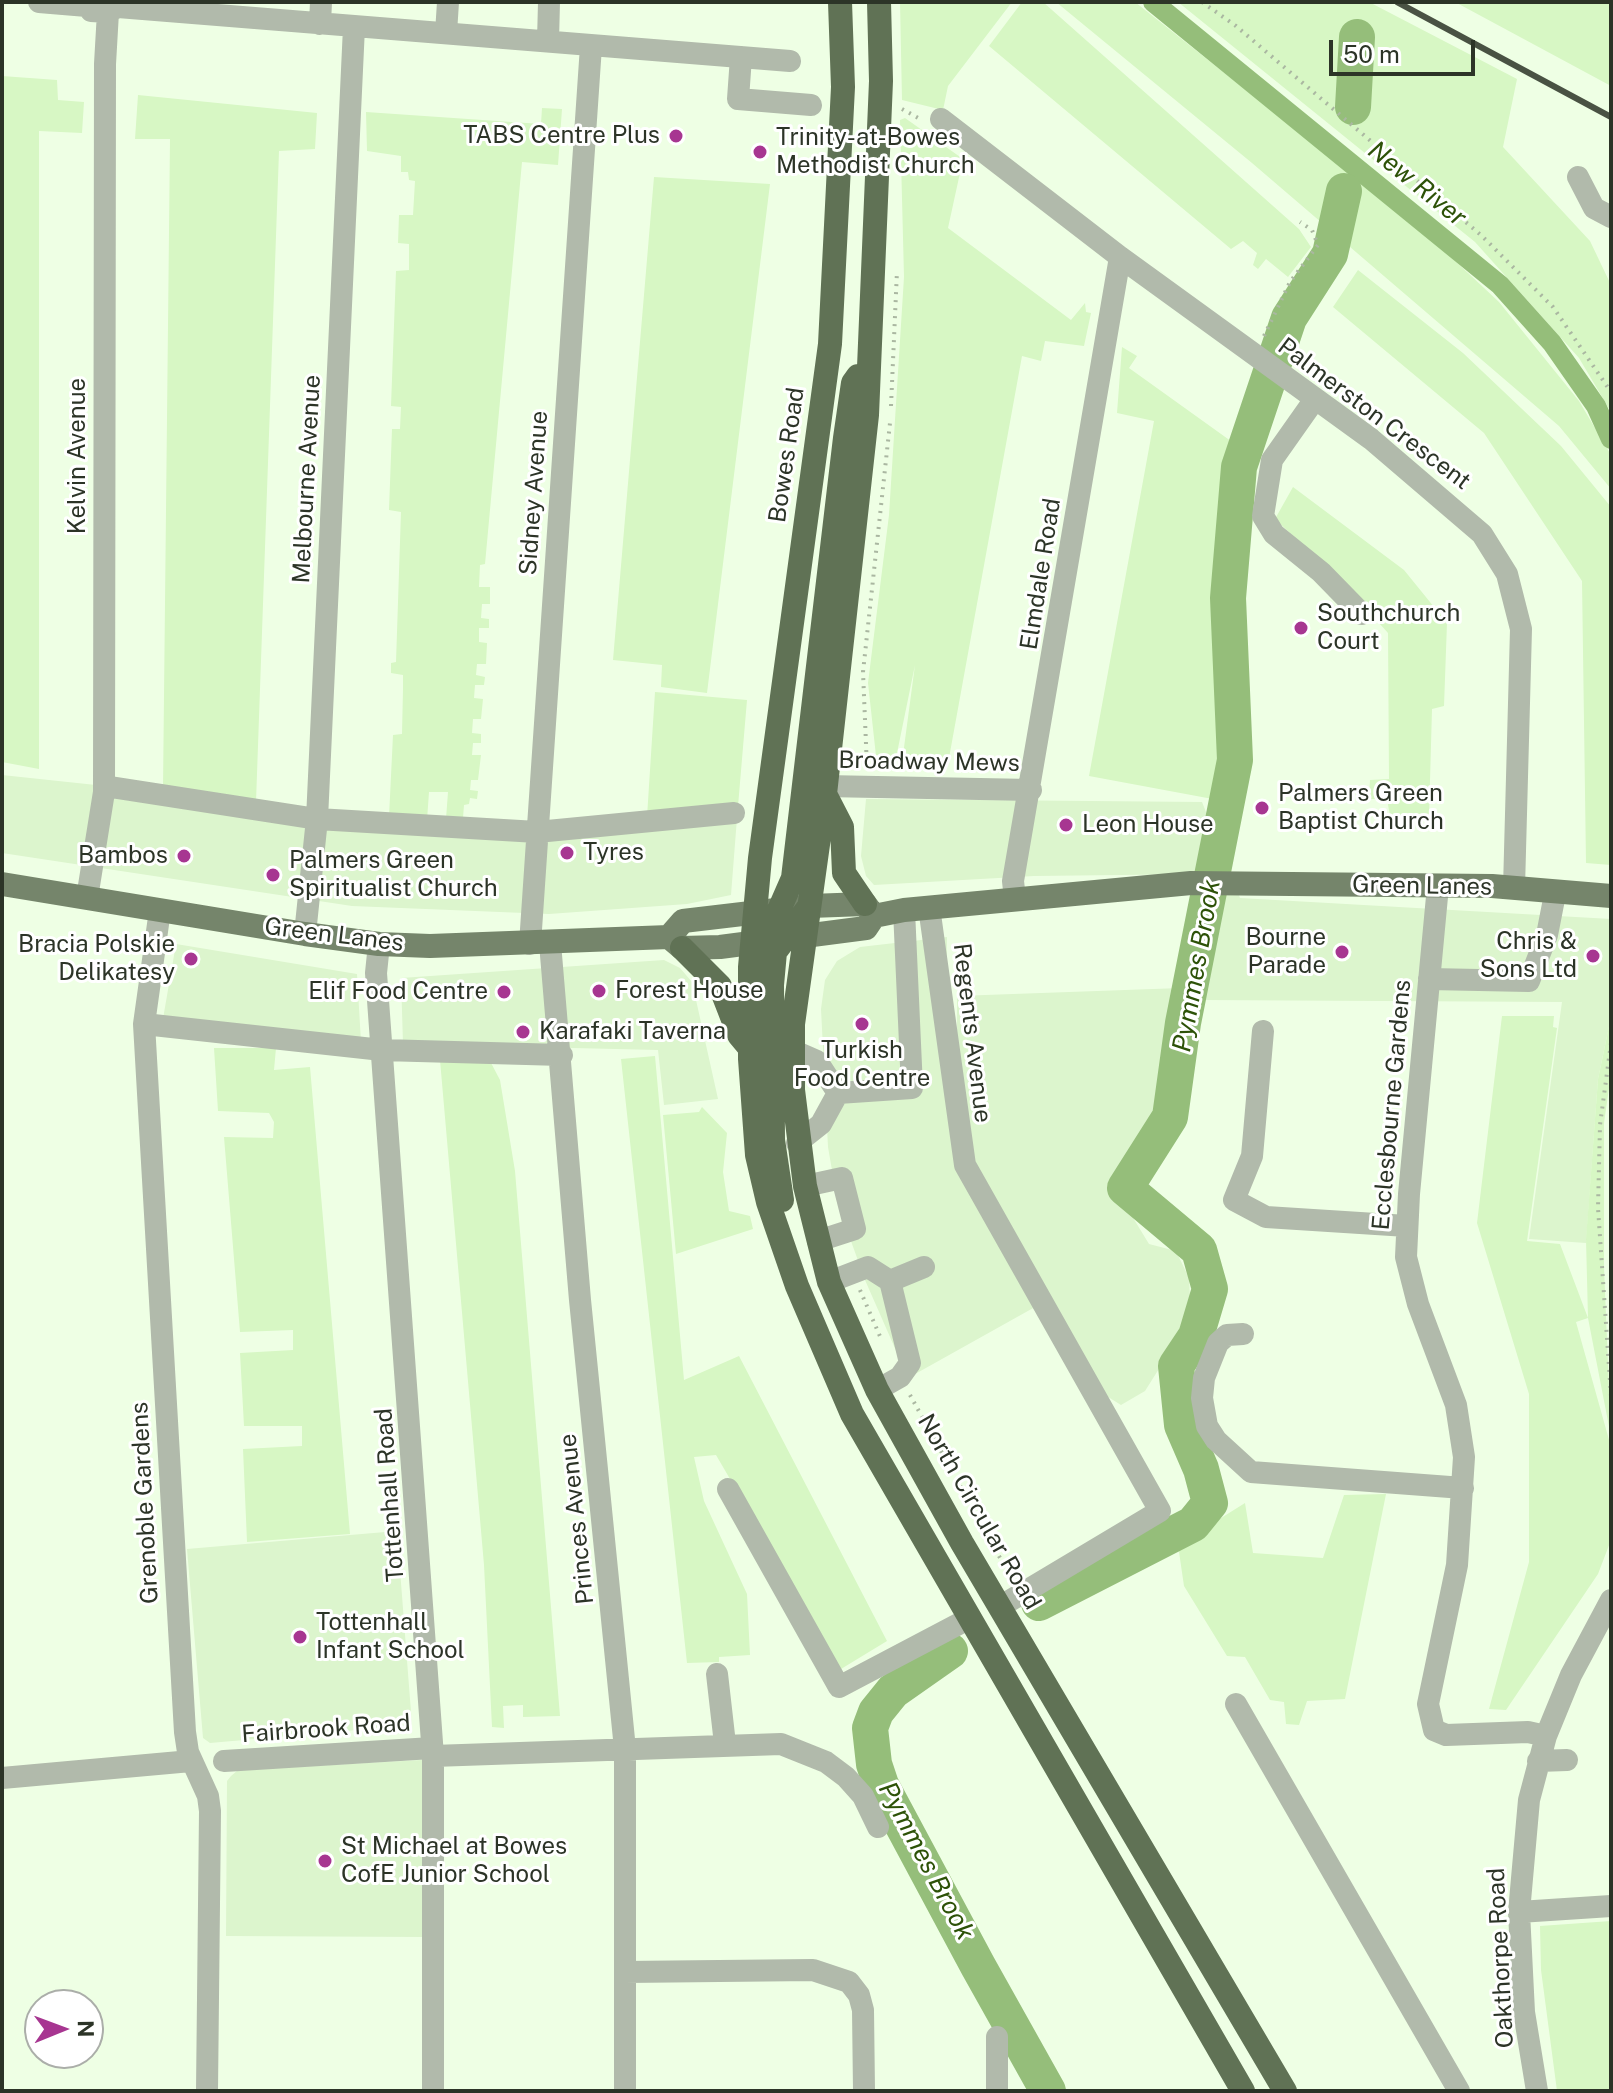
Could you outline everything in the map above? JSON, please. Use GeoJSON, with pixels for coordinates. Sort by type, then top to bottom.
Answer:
{"type":"FeatureCollection","features":[{"type":"Feature","properties":{"kind":"highway","name":"Bowes Road"},"geometry":{"type":"LineString","coordinates":[[768,912],[760,858],[830,344],[843,87],[840,2]]}},
{"type":"Feature","properties":{"kind":"highway"},"geometry":{"type":"LineString","coordinates":[[810,906],[867,415],[881,81],[879,2]]}},
{"type":"Feature","properties":{"kind":"highway"},"geometry":{"type":"LineString","coordinates":[[868,360],[853,383],[793,878],[768,912],[753,943],[749,983],[750,1049],[757,1155],[768,1202],[813,1330],[838,1386],[1243,2091]]}},
{"type":"Feature","properties":{"kind":"highway"},"geometry":{"type":"LineString","coordinates":[[825,790],[842,827],[844,873],[869,910]]}},
{"type":"Feature","properties":{"kind":"highway","name":"North Circular Road"},"geometry":{"type":"LineString","coordinates":[[810,906],[796,936],[792,1050],[797,1143],[829,1282],[877,1390],[1285,2091]]}},
{"type":"Feature","properties":{"kind":"highway"},"geometry":{"type":"LineString","coordinates":[[783,1242],[781,1190],[773,1140],[770,1038],[775,952],[796,936]]}},
{"type":"Feature","properties":{"kind":"highway"},"geometry":{"type":"LineString","coordinates":[[675,942],[720,986],[739,1035],[750,1049]]}},
{"type":"Feature","properties":{"kind":"main road","name":"Green Lanes"},"geometry":{"type":"LineString","coordinates":[[675,942],[683,921],[810,906],[904,910],[1191,883],[1514,888],[1555,894],[1611,896]]}},
{"type":"Feature","properties":{"kind":"main road","name":"Green Lanes"},"geometry":{"type":"LineString","coordinates":[[2,884],[379,944],[753,943],[866,928],[869,910]]}},
{"type":"Feature","properties":{"kind":"street"},"geometry":{"type":"LineString","coordinates":[[39,2],[320,13],[354,27],[790,61]]}},
{"type":"Feature","properties":{"kind":"street"},"geometry":{"type":"LineString","coordinates":[[446,33],[448,2]]}},
{"type":"Feature","properties":{"kind":"street"},"geometry":{"type":"LineString","coordinates":[[548,41],[549,2]]}},
{"type":"Feature","properties":{"kind":"street","name":"Kelvin Avenue"},"geometry":{"type":"LineString","coordinates":[[87,898],[104,786],[105,64],[101,6]]}},
{"type":"Feature","properties":{"kind":"street","name":"Melbourne Avenue"},"geometry":{"type":"LineString","coordinates":[[305,934],[317,819],[354,27]]}},
{"type":"Feature","properties":{"kind":"street","name":"Sidney Avenue"},"geometry":{"type":"LineString","coordinates":[[540,944],[537,832],[591,46]]}},
{"type":"Feature","properties":{"kind":"street"},"geometry":{"type":"LineString","coordinates":[[741,57],[738,99],[811,105]]}},
{"type":"Feature","properties":{"kind":"street","name":"Palmerston Crescent"},"geometry":{"type":"LineString","coordinates":[[941,119],[1120,257],[1315,399],[1462,513],[1482,534],[1507,574],[1521,637],[1514,888]]}},
{"type":"Feature","properties":{"kind":"street"},"geometry":{"type":"LineString","coordinates":[[1578,177],[1594,208],[1611,217]]}},
{"type":"Feature","properties":{"kind":"street","name":"Elmdale Road"},"geometry":{"type":"LineString","coordinates":[[1015,899],[1013,881],[1120,257]]}},
{"type":"Feature","properties":{"kind":"street"},"geometry":{"type":"LineString","coordinates":[[1315,399],[1272,460],[1263,516],[1274,534],[1321,572],[1362,614]]}},
{"type":"Feature","properties":{"kind":"street"},"geometry":{"type":"LineString","coordinates":[[104,786],[317,819],[537,832],[734,813]]}},
{"type":"Feature","properties":{"kind":"street","name":"Broadway Mews"},"geometry":{"type":"LineString","coordinates":[[825,790],[1031,790]]}},
{"type":"Feature","properties":{"kind":"street","name":"Ecclesbourne Gardens"},"geometry":{"type":"LineString","coordinates":[[1438,886],[1406,1257],[1418,1304],[1456,1405],[1464,1457],[1457,1565],[1428,1704],[1434,1730],[1446,1735],[1528,1732],[1546,1736]]}},
{"type":"Feature","properties":{"kind":"street"},"geometry":{"type":"LineString","coordinates":[[1429,979],[1529,981],[1547,935],[1555,894]]}},
{"type":"Feature","properties":{"kind":"street","name":"Regents Avenue"},"geometry":{"type":"LineString","coordinates":[[929,907],[965,1165],[1049,1309],[1160,1511],[1001,1606]]}},
{"type":"Feature","properties":{"kind":"street","name":"Grenoble Gardens"},"geometry":{"type":"LineString","coordinates":[[160,910],[144,1024],[185,1732],[191,1761],[208,1796],[210,1811],[207,2091]]}},
{"type":"Feature","properties":{"kind":"street"},"geometry":{"type":"LineString","coordinates":[[838,1093],[912,1088],[904,910]]}},
{"type":"Feature","properties":{"kind":"street","name":"Tottenhall Road"},"geometry":{"type":"LineString","coordinates":[[379,944],[376,973],[432,1752],[433,2091]]}},
{"type":"Feature","properties":{"kind":"street","name":"Princes Avenue"},"geometry":{"type":"LineString","coordinates":[[540,944],[562,1055],[580,1300],[625,1749],[625,2091]]}},
{"type":"Feature","properties":{"kind":"street"},"geometry":{"type":"LineString","coordinates":[[144,1024],[382,1050],[562,1055]]}},
{"type":"Feature","properties":{"kind":"street"},"geometry":{"type":"LineString","coordinates":[[1263,1031],[1252,1156],[1234,1200],[1266,1217],[1407,1226]]}},
{"type":"Feature","properties":{"kind":"street"},"geometry":{"type":"LineString","coordinates":[[792,1050],[817,1061],[838,1093]]}},
{"type":"Feature","properties":{"kind":"street"},"geometry":{"type":"LineString","coordinates":[[797,1143],[821,1124],[838,1093]]}},
{"type":"Feature","properties":{"kind":"street"},"geometry":{"type":"LineString","coordinates":[[805,1186],[842,1178],[855,1229],[818,1241]]}},
{"type":"Feature","properties":{"kind":"street"},"geometry":{"type":"LineString","coordinates":[[829,1282],[868,1267],[890,1281],[910,1363],[900,1377],[877,1390]]}},
{"type":"Feature","properties":{"kind":"street"},"geometry":{"type":"LineString","coordinates":[[890,1281],[924,1267]]}},
{"type":"Feature","properties":{"kind":"street"},"geometry":{"type":"LineString","coordinates":[[1243,1334],[1227,1335],[1218,1343],[1204,1378],[1207,1426],[1226,1452],[1261,1475],[1463,1488]]}},
{"type":"Feature","properties":{"kind":"street"},"geometry":{"type":"LineString","coordinates":[[728,1489],[839,1687],[970,1618]]}},
{"type":"Feature","properties":{"kind":"street","name":"Oakthorpe Road"},"geometry":{"type":"LineString","coordinates":[[1537,2091],[1524,2012],[1519,1912],[1522,1850],[1538,1761],[1546,1736],[1571,1675],[1611,1600]]}},
{"type":"Feature","properties":{"kind":"street"},"geometry":{"type":"LineString","coordinates":[[717,1674],[725,1744]]}},
{"type":"Feature","properties":{"kind":"street"},"geometry":{"type":"LineString","coordinates":[[1236,1704],[1459,2091]]}},
{"type":"Feature","properties":{"kind":"street","name":"Fairbrook Road"},"geometry":{"type":"LineString","coordinates":[[224,1761],[432,1752],[781,1744],[826,1762],[846,1777],[863,1796],[878,1827]]}},
{"type":"Feature","properties":{"kind":"street"},"geometry":{"type":"LineString","coordinates":[[1538,1761],[1567,1760]]}},
{"type":"Feature","properties":{"kind":"street"},"geometry":{"type":"LineString","coordinates":[[2,1778],[191,1761]]}},
{"type":"Feature","properties":{"kind":"street"},"geometry":{"type":"LineString","coordinates":[[1519,1912],[1611,1906]]}},
{"type":"Feature","properties":{"kind":"street"},"geometry":{"type":"LineString","coordinates":[[625,1972],[813,1970],[849,1982],[859,1995],[863,2010],[864,2091]]}},
{"type":"Feature","properties":{"kind":"street"},"geometry":{"type":"LineString","coordinates":[[997,2037],[997,2091]]}},
{"type":"Feature","properties":{"kind":"path"},"geometry":{"type":"LineString","coordinates":[[1202,2],[1236,26],[1482,236],[1553,307],[1611,392]]}},
{"type":"Feature","properties":{"kind":"path"},"geometry":{"type":"LineString","coordinates":[[1258,358],[1290,282],[1318,245],[1312,230],[1300,222]]}},
{"type":"Feature","properties":{"kind":"path"},"geometry":{"type":"LineString","coordinates":[[866,764],[863,681],[882,511]]}},
{"type":"Feature","properties":{"kind":"path"},"geometry":{"type":"LineString","coordinates":[[1611,1043],[1600,1125],[1598,1208],[1611,1396]]}},
{"type":"Feature","properties":{"kind":"shaded area"},"geometry":{"type":"Polygon","coordinates":[[[900,2],[1012,2],[948,86],[943,110],[902,100],[900,2]]]}},
{"type":"Feature","properties":{"kind":"shaded area"},"geometry":{"type":"Polygon","coordinates":[[[1022,2],[1043,2],[1299,229],[1311,247],[1288,277],[1266,259],[1258,269],[1253,265],[1257,253],[1243,241],[1231,249],[989,46],[1022,2]]]}},
{"type":"Feature","properties":{"kind":"shaded area"},"geometry":{"type":"Polygon","coordinates":[[[1056,2],[1135,2],[1420,228],[1499,302],[1579,401],[1611,455],[1611,489],[1559,426],[1252,163],[1056,2]]]}},
{"type":"Feature","properties":{"kind":"shaded area"},"geometry":{"type":"Polygon","coordinates":[[[1178,2],[1369,2],[1517,79],[1503,147],[1590,241],[1611,285],[1611,412],[1579,358],[1475,242],[1178,2]]]}},
{"type":"Feature","properties":{"kind":"shaded area"},"geometry":{"type":"Polygon","coordinates":[[[1455,2],[1611,2],[1611,86],[1455,2]]]}},
{"type":"Feature","properties":{"kind":"shaded area"},"geometry":{"type":"Polygon","coordinates":[[[2,76],[57,80],[58,100],[84,102],[82,133],[39,131],[39,769],[2,762],[2,76]]]}},
{"type":"Feature","properties":{"kind":"shaded area"},"geometry":{"type":"Polygon","coordinates":[[[138,95],[317,113],[315,149],[279,151],[256,802],[163,788],[170,139],[135,139],[138,95]]]}},
{"type":"Feature","properties":{"kind":"shaded area"},"geometry":{"type":"Polygon","coordinates":[[[542,108],[562,109],[558,165],[522,162],[485,564],[480,565],[479,587],[490,587],[490,604],[482,604],[481,618],[489,619],[489,628],[479,628],[479,642],[487,643],[486,664],[477,664],[476,675],[485,677],[484,685],[475,685],[474,698],[483,699],[481,719],[473,719],[472,733],[481,734],[481,743],[473,743],[472,755],[481,755],[478,780],[471,780],[470,790],[478,791],[477,799],[470,798],[469,804],[464,805],[463,818],[446,819],[448,792],[429,792],[427,820],[389,817],[393,735],[402,734],[403,689],[403,675],[391,673],[391,663],[396,662],[401,512],[389,510],[392,429],[400,429],[401,407],[391,406],[396,271],[409,270],[409,244],[398,243],[399,215],[413,215],[415,181],[409,180],[408,172],[401,172],[401,156],[367,151],[366,112],[541,124],[542,108]]]}},
{"type":"Feature","properties":{"kind":"shaded area"},"geometry":{"type":"Polygon","coordinates":[[[905,118],[963,159],[948,228],[1071,320],[1085,303],[1086,312],[1091,313],[1084,346],[1045,341],[1041,361],[1022,356],[949,758],[903,755],[915,665],[896,758],[877,765],[868,683],[889,515],[904,277],[900,120],[905,118]]]}},
{"type":"Feature","properties":{"kind":"shaded area"},"geometry":{"type":"Polygon","coordinates":[[[654,177],[770,184],[707,693],[661,687],[662,665],[613,660],[654,177]]]}},
{"type":"Feature","properties":{"kind":"shaded area"},"geometry":{"type":"Polygon","coordinates":[[[1358,270],[1463,353],[1561,446],[1611,507],[1611,865],[1586,863],[1582,581],[1484,433],[1333,307],[1358,270]]]}},
{"type":"Feature","properties":{"kind":"shaded area"},"geometry":{"type":"Polygon","coordinates":[[[1122,347],[1137,356],[1129,368],[1235,444],[1230,464],[1220,597],[1229,764],[1218,800],[1089,776],[1154,421],[1117,413],[1122,347]]]}},
{"type":"Feature","properties":{"kind":"shaded area"},"geometry":{"type":"Polygon","coordinates":[[[1293,487],[1404,570],[1447,623],[1444,706],[1432,709],[1429,817],[1390,816],[1387,799],[1369,799],[1370,780],[1389,779],[1388,633],[1344,584],[1275,519],[1293,487]]]}},
{"type":"Feature","properties":{"kind":"shaded area"},"geometry":{"type":"Polygon","coordinates":[[[655,692],[747,700],[737,818],[647,817],[655,692]]]}},
{"type":"Feature","properties":{"kind":"shaded area"},"geometry":{"type":"Polygon","coordinates":[[[2,775],[537,832],[737,818],[731,895],[687,904],[549,914],[352,906],[2,853],[2,775]]]}},
{"type":"Feature","properties":{"kind":"shaded area"},"geometry":{"type":"Polygon","coordinates":[[[866,799],[1202,802],[1240,898],[1611,919],[1611,1017],[1598,1079],[1586,1243],[1529,1239],[1562,1002],[1202,1000],[1217,911],[1207,874],[1034,876],[874,885],[866,876],[861,856],[866,799]]]}},
{"type":"Feature","properties":{"kind":"shaded area"},"geometry":{"type":"Polygon","coordinates":[[[947,937],[946,1030],[957,1038],[957,996],[1181,988],[1157,1128],[1113,1185],[1149,1244],[1176,1251],[1189,1278],[1191,1318],[1145,1391],[1121,1405],[1105,1395],[1035,1307],[908,1378],[865,1280],[838,1205],[828,1147],[821,1009],[825,980],[837,961],[860,947],[947,937]]]}},
{"type":"Feature","properties":{"kind":"shaded area"},"geometry":{"type":"Polygon","coordinates":[[[176,944],[357,974],[361,1042],[161,1030],[176,944]]]}},
{"type":"Feature","properties":{"kind":"shaded area"},"geometry":{"type":"Polygon","coordinates":[[[664,960],[680,968],[692,982],[718,1099],[664,1105],[658,1050],[403,1044],[401,978],[664,960]]]}},
{"type":"Feature","properties":{"kind":"shaded area"},"geometry":{"type":"Polygon","coordinates":[[[1502,1016],[1554,1016],[1553,1027],[1557,1028],[1527,1241],[1560,1244],[1588,1318],[1576,1322],[1611,1447],[1611,1540],[1598,1574],[1506,1710],[1489,1709],[1529,1562],[1529,1394],[1477,1223],[1502,1016]]]}},
{"type":"Feature","properties":{"kind":"shaded area"},"geometry":{"type":"Polygon","coordinates":[[[1611,1017],[1611,1074],[1604,1123],[1604,1267],[1611,1437],[1588,1318],[1586,1239],[1598,1079],[1611,1017]]]}},
{"type":"Feature","properties":{"kind":"shaded area"},"geometry":{"type":"Polygon","coordinates":[[[214,1048],[276,1048],[274,1070],[310,1067],[350,1534],[247,1542],[243,1449],[302,1446],[302,1426],[244,1426],[240,1353],[293,1350],[293,1330],[240,1332],[224,1137],[273,1138],[274,1122],[269,1113],[218,1111],[214,1048]]]}},
{"type":"Feature","properties":{"kind":"shaded area"},"geometry":{"type":"Polygon","coordinates":[[[655,1056],[684,1380],[739,1356],[887,1641],[841,1669],[716,1455],[694,1457],[704,1501],[747,1594],[750,1655],[719,1657],[719,1662],[687,1663],[621,1059],[655,1056]]]}},
{"type":"Feature","properties":{"kind":"shaded area"},"geometry":{"type":"Polygon","coordinates":[[[440,1060],[490,1061],[500,1080],[515,1171],[560,1716],[523,1717],[523,1705],[503,1706],[504,1728],[492,1727],[484,1565],[440,1060]]]}},
{"type":"Feature","properties":{"kind":"shaded area"},"geometry":{"type":"Polygon","coordinates":[[[702,1107],[727,1133],[723,1172],[729,1211],[750,1216],[753,1229],[676,1254],[663,1115],[699,1112],[702,1107]]]}},
{"type":"Feature","properties":{"kind":"shaded area"},"geometry":{"type":"Polygon","coordinates":[[[1386,1494],[1345,1699],[1307,1701],[1299,1725],[1286,1724],[1284,1702],[1270,1700],[1245,1657],[1227,1656],[1184,1586],[1178,1545],[1245,1503],[1253,1553],[1323,1558],[1344,1495],[1386,1494]]]}},
{"type":"Feature","properties":{"kind":"shaded area","name":"Tottenhall Infant School"},"geometry":{"type":"Polygon","coordinates":[[[397,1531],[412,1725],[210,1743],[203,1738],[187,1549],[397,1531]]]}},
{"type":"Feature","properties":{"kind":"shaded area","name":"St Michael at Bowes CofE Junior School"},"geometry":{"type":"Polygon","coordinates":[[[422,1760],[422,1937],[226,1936],[227,1781],[231,1776],[238,1770],[422,1760]]]}},
{"type":"Feature","properties":{"kind":"shaded area"},"geometry":{"type":"Polygon","coordinates":[[[1611,1921],[1611,2091],[1557,2091],[1541,1970],[1540,1926],[1611,1921]]]}},
{"type":"Feature","properties":{"kind":"waterway","name":"New River"},"geometry":{"type":"LineString","coordinates":[[1153,2],[1500,285],[1552,343],[1596,406],[1611,439]]}},
{"type":"Feature","properties":{"kind":"waterway","name":"Pymmes Brook"},"geometry":{"type":"LineString","coordinates":[[1353,107],[1357,37]]}},
{"type":"Feature","properties":{"kind":"waterway","name":"Pymmes Brook"},"geometry":{"type":"LineString","coordinates":[[1039,1603],[1193,1524],[1210,1503],[1201,1469],[1182,1425],[1176,1366],[1196,1336],[1210,1289],[1199,1250],[1125,1188],[1170,1117],[1183,1023],[1235,760],[1228,598],[1239,467],[1289,318],[1330,254],[1344,191]]}},
{"type":"Feature","properties":{"kind":"waterway","name":"Pymmes Brook"},"geometry":{"type":"LineString","coordinates":[[950,1651],[893,1691],[876,1712],[870,1728],[874,1764],[881,1785],[1048,2091]]}},
{"type":"Feature","properties":{"kind":"railway"},"geometry":{"type":"LineString","coordinates":[[1397,2],[1611,117]]}},
{"type":"Feature","properties":{"kind":"place","name":"TABS Centre Plus"},"geometry":{"type":"Point","coordinates":[676,136]}},
{"type":"Feature","properties":{"kind":"place","name":"Trinity-at-Bowes Methodist Church"},"geometry":{"type":"Point","coordinates":[760,152]}},
{"type":"Feature","properties":{"kind":"place","name":"Southchurch Court"},"geometry":{"type":"Point","coordinates":[1301,628]}},
{"type":"Feature","properties":{"kind":"place","name":"Palmers Green Baptist Church"},"geometry":{"type":"Point","coordinates":[1262,808]}},
{"type":"Feature","properties":{"kind":"place","name":"Leon House"},"geometry":{"type":"Point","coordinates":[1066,825]}},
{"type":"Feature","properties":{"kind":"place","name":"Tyres"},"geometry":{"type":"Point","coordinates":[567,853]}},
{"type":"Feature","properties":{"kind":"place","name":"Bambos"},"geometry":{"type":"Point","coordinates":[184,856]}},
{"type":"Feature","properties":{"kind":"place","name":"Palmers Green Spiritualist Church"},"geometry":{"type":"Point","coordinates":[273,875]}},
{"type":"Feature","properties":{"kind":"place","name":"Bourne Parade"},"geometry":{"type":"Point","coordinates":[1342,952]}},
{"type":"Feature","properties":{"kind":"place","name":"Chris & Sons Ltd"},"geometry":{"type":"Point","coordinates":[1593,956]}},
{"type":"Feature","properties":{"kind":"place","name":"Bracia Polskie Delikatesy"},"geometry":{"type":"Point","coordinates":[191,959]}},
{"type":"Feature","properties":{"kind":"place","name":"Forest House"},"geometry":{"type":"Point","coordinates":[599,991]}},
{"type":"Feature","properties":{"kind":"place","name":"Elif Food Centre"},"geometry":{"type":"Point","coordinates":[504,992]}},
{"type":"Feature","properties":{"kind":"place","name":"Turkish Food Centre"},"geometry":{"type":"Point","coordinates":[862,1024]}},
{"type":"Feature","properties":{"kind":"place","name":"Karafaki Taverna"},"geometry":{"type":"Point","coordinates":[523,1032]}},
{"type":"Feature","properties":{"kind":"place","name":"Tottenhall Infant School"},"geometry":{"type":"Point","coordinates":[300,1637]}},
{"type":"Feature","properties":{"kind":"place","name":"St Michael at Bowes CofE Junior School"},"geometry":{"type":"Point","coordinates":[325,1861]}}]}
